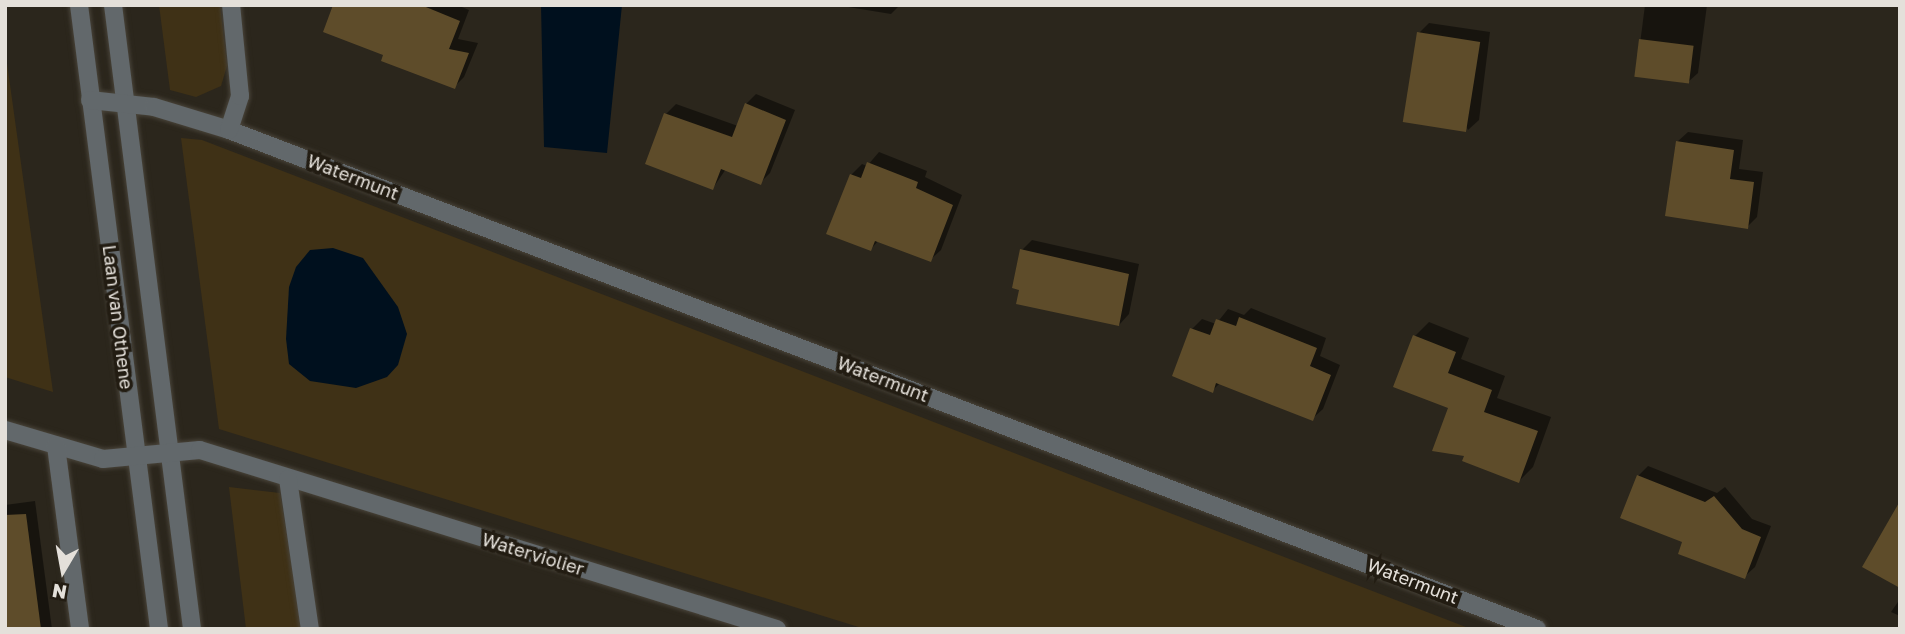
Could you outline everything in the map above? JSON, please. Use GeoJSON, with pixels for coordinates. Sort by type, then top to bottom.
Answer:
{"type":"FeatureCollection","features":[{"type":"Feature","properties":{"kind":"street","name":"Laan van Othene"},"geometry":{"type":"LineString","coordinates":[[79,5],[159,629]]}},
{"type":"Feature","properties":{"kind":"street","name":"Laan van Othene"},"geometry":{"type":"LineString","coordinates":[[113,5],[192,629]]}},
{"type":"Feature","properties":{"kind":"street"},"geometry":{"type":"LineString","coordinates":[[229,130],[240,96],[231,5]]}},
{"type":"Feature","properties":{"kind":"street","name":"Watermunt"},"geometry":{"type":"LineString","coordinates":[[90,100],[154,107],[229,130],[1537,629]]}},
{"type":"Feature","properties":{"kind":"street","name":"Waterviolier"},"geometry":{"type":"LineString","coordinates":[[5,430],[103,459],[200,450],[777,629]]}},
{"type":"Feature","properties":{"kind":"street"},"geometry":{"type":"LineString","coordinates":[[57,446],[80,629]]}},
{"type":"Feature","properties":{"kind":"street"},"geometry":{"type":"LineString","coordinates":[[288,479],[310,629]]}},
{"type":"Feature","properties":{"kind":"shaded area"},"geometry":{"type":"Polygon","coordinates":[[[159,5],[220,5],[227,66],[221,86],[196,97],[170,90],[159,5]]]}},
{"type":"Feature","properties":{"kind":"shaded area"},"geometry":{"type":"Polygon","coordinates":[[[5,49],[53,392],[5,377],[5,49]]]}},
{"type":"Feature","properties":{"kind":"shaded area"},"geometry":{"type":"Polygon","coordinates":[[[181,138],[202,140],[1471,629],[865,629],[219,429],[181,138]]]}},
{"type":"Feature","properties":{"kind":"shaded area"},"geometry":{"type":"Polygon","coordinates":[[[229,487],[280,493],[302,629],[246,629],[229,487]]]}},
{"type":"Feature","properties":{"kind":"water"},"geometry":{"type":"Polygon","coordinates":[[[541,5],[622,5],[607,153],[544,147],[541,5]]]}},
{"type":"Feature","properties":{"kind":"water"},"geometry":{"type":"Polygon","coordinates":[[[333,248],[363,258],[398,307],[407,334],[398,365],[387,377],[356,388],[310,381],[289,364],[286,339],[289,287],[296,267],[310,250],[333,248]]]}},
{"type":"Feature","properties":{"kind":"building"},"geometry":{"type":"Polygon","coordinates":[[[333,5],[421,5],[460,21],[449,49],[469,53],[455,89],[381,61],[383,55],[323,32],[333,5]]]}},
{"type":"Feature","properties":{"kind":"building"},"geometry":{"type":"Polygon","coordinates":[[[1417,32],[1480,42],[1466,132],[1403,122],[1417,32]]]}},
{"type":"Feature","properties":{"kind":"building"},"geometry":{"type":"Polygon","coordinates":[[[1639,39],[1694,46],[1689,83],[1634,77],[1639,39]]]}},
{"type":"Feature","properties":{"kind":"building"},"geometry":{"type":"Polygon","coordinates":[[[745,103],[786,120],[761,185],[721,169],[713,190],[645,164],[664,113],[732,137],[745,103]]]}},
{"type":"Feature","properties":{"kind":"building"},"geometry":{"type":"Polygon","coordinates":[[[1676,141],[1734,150],[1730,179],[1754,182],[1748,229],[1665,216],[1676,141]]]}},
{"type":"Feature","properties":{"kind":"building"},"geometry":{"type":"Polygon","coordinates":[[[867,162],[918,182],[916,188],[953,205],[931,262],[875,241],[871,251],[826,234],[850,174],[861,178],[867,162]]]}},
{"type":"Feature","properties":{"kind":"building"},"geometry":{"type":"Polygon","coordinates":[[[1020,249],[1129,274],[1119,326],[1016,304],[1019,290],[1012,288],[1020,249]]]}},
{"type":"Feature","properties":{"kind":"building"},"geometry":{"type":"Polygon","coordinates":[[[1239,317],[1317,348],[1310,366],[1331,375],[1313,421],[1216,383],[1213,393],[1172,376],[1190,328],[1210,335],[1216,319],[1236,326],[1239,317]]]}},
{"type":"Feature","properties":{"kind":"building"},"geometry":{"type":"Polygon","coordinates":[[[1413,335],[1456,352],[1448,373],[1492,390],[1484,412],[1538,431],[1519,483],[1462,461],[1464,456],[1432,451],[1448,408],[1393,387],[1413,335]]]}},
{"type":"Feature","properties":{"kind":"building"},"geometry":{"type":"Polygon","coordinates":[[[1637,475],[1705,502],[1714,496],[1742,529],[1761,537],[1745,579],[1678,554],[1682,542],[1620,518],[1637,475]]]}},
{"type":"Feature","properties":{"kind":"building"},"geometry":{"type":"Polygon","coordinates":[[[1900,501],[1900,588],[1862,567],[1900,501]]]}},
{"type":"Feature","properties":{"kind":"building"},"geometry":{"type":"Polygon","coordinates":[[[26,514],[41,629],[5,629],[5,515],[26,514]]]}}]}
